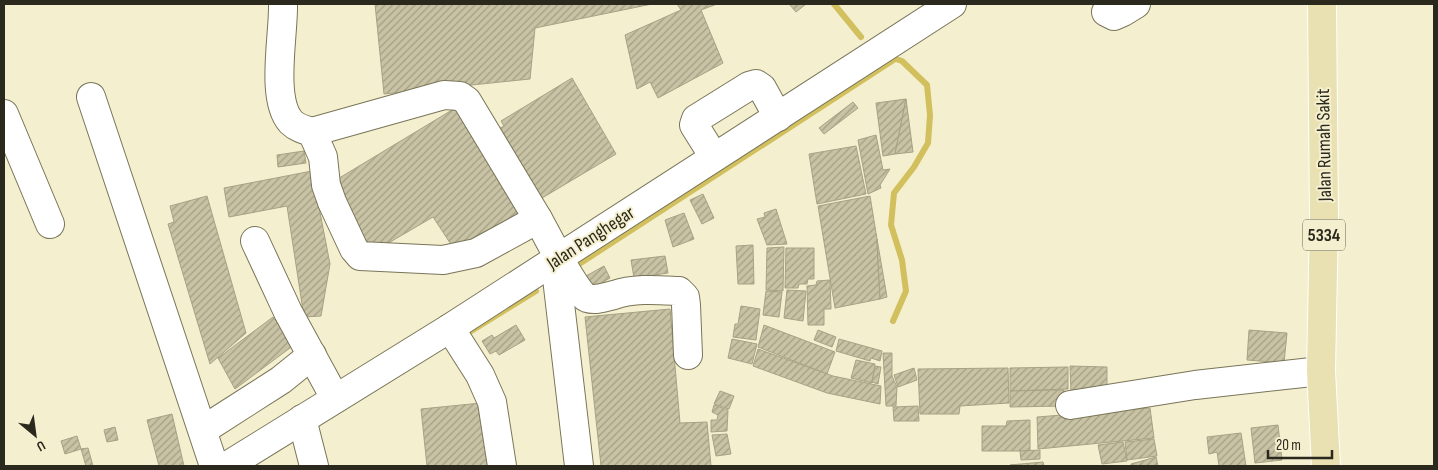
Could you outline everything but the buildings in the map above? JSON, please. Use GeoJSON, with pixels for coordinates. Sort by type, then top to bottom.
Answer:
{"type":"FeatureCollection","features":[{"type":"Feature","properties":{"kind":"main road","name":"Jalan Rumah Sakit"},"geometry":{"type":"LineString","coordinates":[[1322,4],[1324,220],[1322,371],[1326,466]]}},
{"type":"Feature","properties":{"kind":"street"},"geometry":{"type":"LineString","coordinates":[[283,4],[284,16],[278,79],[288,118],[292,124],[312,132],[444,95],[460,96],[466,101],[538,220],[557,258],[586,298],[597,300],[632,291],[680,292],[685,297],[688,355]]}},
{"type":"Feature","properties":{"kind":"street","name":"Jalan Panghegar"},"geometry":{"type":"LineString","coordinates":[[227,466],[450,328],[952,4]]}},
{"type":"Feature","properties":{"kind":"street"},"geometry":{"type":"LineString","coordinates":[[1106,12],[1114,16],[1136,4]]}},
{"type":"Feature","properties":{"kind":"street"},"geometry":{"type":"LineString","coordinates":[[714,157],[694,125],[696,119],[703,114],[749,86],[756,84],[762,88],[778,117]]}},
{"type":"Feature","properties":{"kind":"street"},"geometry":{"type":"LineString","coordinates":[[91,98],[214,466]]}},
{"type":"Feature","properties":{"kind":"street"},"geometry":{"type":"LineString","coordinates":[[4,114],[50,224]]}},
{"type":"Feature","properties":{"kind":"street"},"geometry":{"type":"LineString","coordinates":[[312,132],[323,157],[326,185],[354,248],[360,256],[443,260],[476,253],[538,220]]}},
{"type":"Feature","properties":{"kind":"street"},"geometry":{"type":"LineString","coordinates":[[255,241],[288,312],[335,398]]}},
{"type":"Feature","properties":{"kind":"street"},"geometry":{"type":"LineString","coordinates":[[557,258],[579,466]]}},
{"type":"Feature","properties":{"kind":"street"},"geometry":{"type":"LineString","coordinates":[[450,328],[480,374],[492,402],[502,466]]}},
{"type":"Feature","properties":{"kind":"street"},"geometry":{"type":"LineString","coordinates":[[203,430],[281,380],[312,355]]}},
{"type":"Feature","properties":{"kind":"street"},"geometry":{"type":"LineString","coordinates":[[1070,405],[1195,384],[1322,371]]}},
{"type":"Feature","properties":{"kind":"street"},"geometry":{"type":"LineString","coordinates":[[302,419],[314,466]]}},
{"type":"Feature","properties":{"kind":"waterway"},"geometry":{"type":"LineString","coordinates":[[834,4],[861,37]]}},
{"type":"Feature","properties":{"kind":"waterway"},"geometry":{"type":"LineString","coordinates":[[893,58],[902,61],[927,85],[930,115],[928,143],[914,167],[894,193],[891,225],[902,260],[906,291],[893,321]]}},
{"type":"Feature","properties":{"kind":"waterway"},"geometry":{"type":"LineString","coordinates":[[573,268],[895,59]]}},
{"type":"Feature","properties":{"kind":"waterway"},"geometry":{"type":"LineString","coordinates":[[468,333],[536,291]]}}]}
